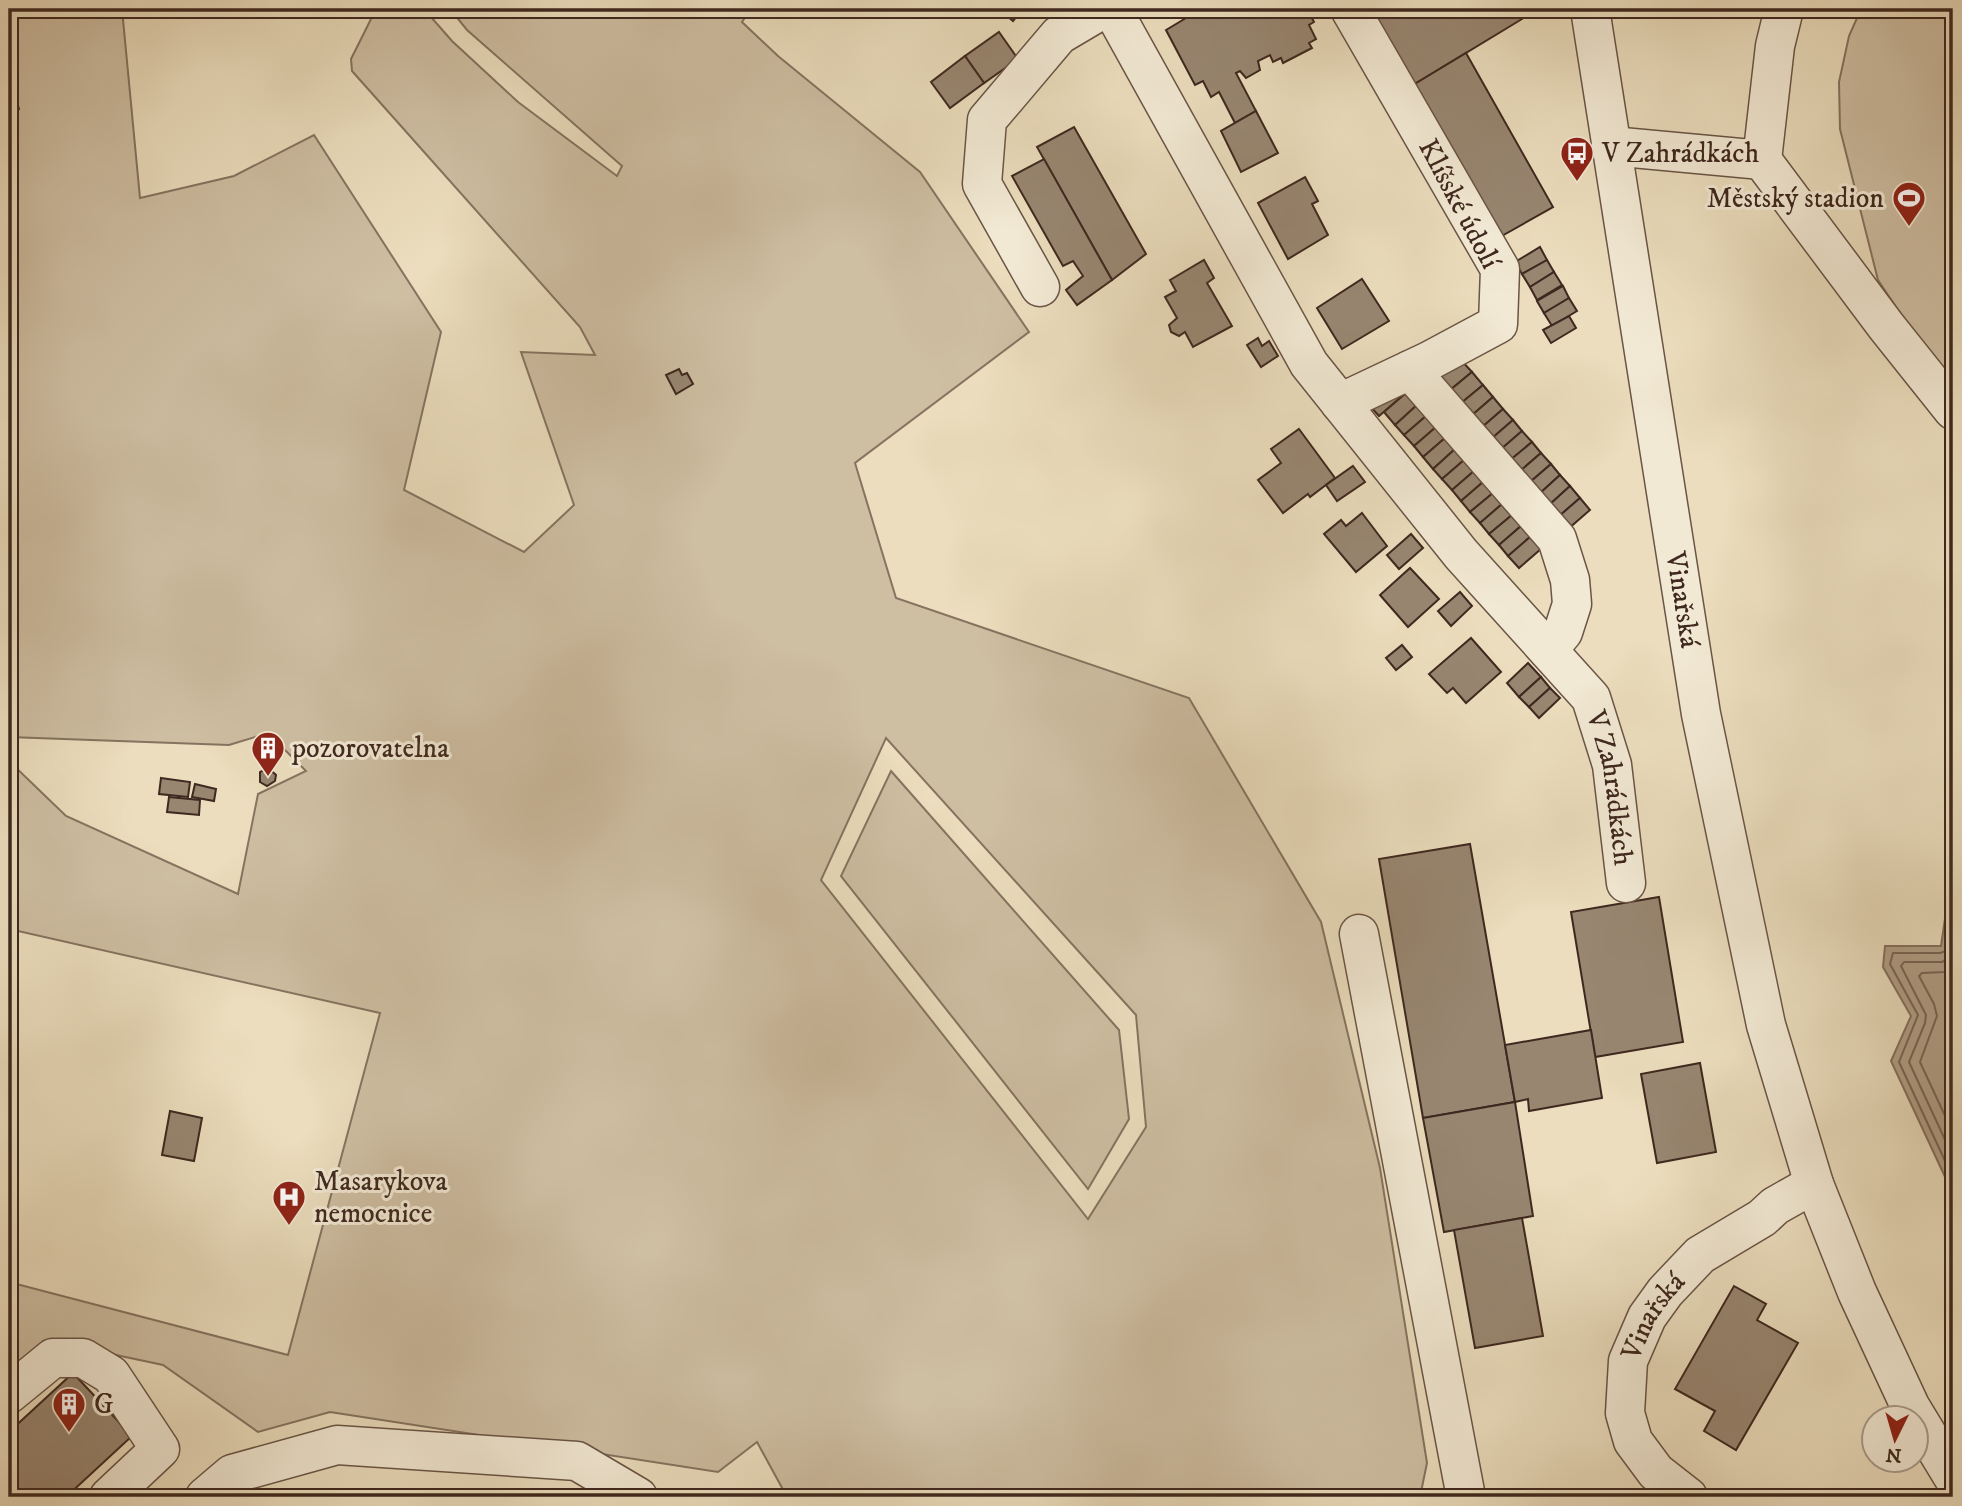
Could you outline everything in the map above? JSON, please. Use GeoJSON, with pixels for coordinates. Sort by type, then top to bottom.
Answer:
{"type":"FeatureCollection","features":[{"type":"Feature","properties":{"kind":"street"},"geometry":{"type":"LineString","coordinates":[[1040,287],[982,184],[988,120],[1059,35],[1103,9]]}},
{"type":"Feature","properties":{"kind":"street","name":"V Zahrádkách"},"geometry":{"type":"LineString","coordinates":[[1112,9],[1309,364],[1461,554],[1591,698],[1612,765],[1626,883]]}},
{"type":"Feature","properties":{"kind":"street","name":"Klíšské údolí"},"geometry":{"type":"LineString","coordinates":[[1340,403],[1498,324],[1500,269],[1350,9]]}},
{"type":"Feature","properties":{"kind":"street","name":"Vinařská"},"geometry":{"type":"LineString","coordinates":[[1590,9],[1701,714],[1766,1025],[1814,1184],[1857,1292],[1910,1406],[1953,1477]]}},
{"type":"Feature","properties":{"kind":"street"},"geometry":{"type":"LineString","coordinates":[[1784,9],[1775,46],[1762,160],[1886,326],[1953,410]]}},
{"type":"Feature","properties":{"kind":"street"},"geometry":{"type":"LineString","coordinates":[[1611,146],[1762,160]]}},
{"type":"Feature","properties":{"kind":"street"},"geometry":{"type":"LineString","coordinates":[[1410,370],[1557,539],[1570,580],[1572,604],[1563,632],[1548,650]]}},
{"type":"Feature","properties":{"kind":"street"},"geometry":{"type":"LineString","coordinates":[[1359,934],[1466,1497]]}},
{"type":"Feature","properties":{"kind":"street","name":"Vinařská"},"geometry":{"type":"LineString","coordinates":[[1688,1497],[1656,1472],[1633,1441],[1625,1413],[1628,1361],[1647,1317],[1665,1292],[1700,1255],[1762,1219],[1775,1206],[1814,1184]]}},
{"type":"Feature","properties":{"kind":"street"},"geometry":{"type":"LineString","coordinates":[[9,1394],[53,1358],[83,1358],[111,1375],[160,1449],[110,1497]]}},
{"type":"Feature","properties":{"kind":"street"},"geometry":{"type":"LineString","coordinates":[[205,1497],[232,1474],[337,1445],[577,1461],[638,1497]]}},
{"type":"Feature","properties":{"kind":"shaded area"},"geometry":{"type":"Polygon","coordinates":[[[9,9],[122,9],[140,198],[234,176],[314,135],[441,332],[404,490],[524,552],[574,505],[521,352],[595,355],[580,327],[352,71],[351,59],[376,9],[424,9],[452,41],[518,102],[617,176],[622,166],[467,30],[450,9],[751,9],[742,22],[778,56],[920,172],[1029,332],[855,463],[896,598],[1189,698],[1321,922],[1380,1168],[1427,1463],[1420,1497],[787,1497],[757,1442],[718,1472],[330,1412],[258,1432],[163,1365],[55,1342],[9,1378],[9,1282],[288,1355],[380,1013],[9,929],[9,761],[66,816],[238,894],[258,794],[306,771],[268,733],[229,745],[9,737],[9,9]],[[886,738],[821,880],[1088,1219],[1146,1127],[1136,1015],[886,738]]]}},
{"type":"Feature","properties":{"kind":"shaded area","name":"Městský stadion"},"geometry":{"type":"Polygon","coordinates":[[[1861,9],[1953,9],[1953,385],[1918,340],[1878,280],[1840,129],[1839,82],[1849,36],[1861,9]]]}},
{"type":"Feature","properties":{"kind":"shaded area"},"geometry":{"type":"Polygon","coordinates":[[[891,771],[1119,1030],[1129,1119],[1088,1189],[841,876],[891,771]]]}},
{"type":"Feature","properties":{"kind":"water"},"geometry":{"type":"Polygon","coordinates":[[[1953,864],[1953,1194],[1891,1061],[1911,1016],[1883,967],[1885,946],[1941,946],[1953,864]]]}},
{"type":"Feature","properties":{"kind":"building"},"geometry":{"type":"Polygon","coordinates":[[[999,9],[1023,9],[1013,21],[999,9]]]}},
{"type":"Feature","properties":{"kind":"building"},"geometry":{"type":"Polygon","coordinates":[[[1191,9],[1307,9],[1314,22],[1309,25],[1316,39],[1309,43],[1312,48],[1283,63],[1281,58],[1273,62],[1270,55],[1258,61],[1260,70],[1246,78],[1240,71],[1236,73],[1256,111],[1235,123],[1219,92],[1211,97],[1203,81],[1195,85],[1166,30],[1186,18],[1183,13],[1191,9]]]}},
{"type":"Feature","properties":{"kind":"building"},"geometry":{"type":"Polygon","coordinates":[[[1369,9],[1516,9],[1522,19],[1413,85],[1369,9]]]}},
{"type":"Feature","properties":{"kind":"building"},"geometry":{"type":"Polygon","coordinates":[[[999,32],[1018,59],[984,83],[965,56],[999,32]]]}},
{"type":"Feature","properties":{"kind":"building"},"geometry":{"type":"Polygon","coordinates":[[[1466,53],[1553,207],[1500,237],[1413,85],[1466,53]]]}},
{"type":"Feature","properties":{"kind":"building"},"geometry":{"type":"Polygon","coordinates":[[[965,56],[984,83],[950,108],[931,82],[965,56]]]}},
{"type":"Feature","properties":{"kind":"building"},"geometry":{"type":"Polygon","coordinates":[[[14,93],[19,109],[9,113],[9,94],[14,93]]]}},
{"type":"Feature","properties":{"kind":"building"},"geometry":{"type":"Polygon","coordinates":[[[1256,111],[1278,153],[1241,172],[1221,131],[1256,111]]]}},
{"type":"Feature","properties":{"kind":"building"},"geometry":{"type":"Polygon","coordinates":[[[1074,127],[1146,254],[1112,280],[1037,147],[1074,127]]]}},
{"type":"Feature","properties":{"kind":"building"},"geometry":{"type":"Polygon","coordinates":[[[1044,159],[1112,280],[1077,305],[1066,290],[1083,276],[1073,261],[1063,266],[1012,176],[1044,159]]]}},
{"type":"Feature","properties":{"kind":"building"},"geometry":{"type":"Polygon","coordinates":[[[1305,177],[1318,201],[1312,204],[1328,235],[1288,259],[1258,203],[1305,177]]]}},
{"type":"Feature","properties":{"kind":"building"},"geometry":{"type":"Polygon","coordinates":[[[1540,247],[1547,260],[1522,274],[1515,262],[1540,247]]]}},
{"type":"Feature","properties":{"kind":"building"},"geometry":{"type":"Polygon","coordinates":[[[1204,260],[1214,278],[1207,283],[1232,326],[1193,347],[1185,332],[1179,336],[1171,332],[1169,325],[1177,318],[1165,297],[1176,291],[1170,280],[1204,260]]]}},
{"type":"Feature","properties":{"kind":"building"},"geometry":{"type":"Polygon","coordinates":[[[1547,260],[1554,272],[1530,287],[1522,274],[1547,260]]]}},
{"type":"Feature","properties":{"kind":"building"},"geometry":{"type":"Polygon","coordinates":[[[1554,272],[1562,285],[1537,300],[1530,287],[1554,272]]]}},
{"type":"Feature","properties":{"kind":"building"},"geometry":{"type":"Polygon","coordinates":[[[1362,279],[1389,321],[1342,349],[1317,308],[1362,279]]]}},
{"type":"Feature","properties":{"kind":"building"},"geometry":{"type":"Polygon","coordinates":[[[1563,286],[1569,298],[1544,313],[1537,301],[1563,286]]]}},
{"type":"Feature","properties":{"kind":"building"},"geometry":{"type":"Polygon","coordinates":[[[1569,298],[1577,311],[1552,326],[1544,313],[1569,298]]]}},
{"type":"Feature","properties":{"kind":"building"},"geometry":{"type":"Polygon","coordinates":[[[1569,316],[1576,328],[1551,343],[1543,330],[1569,316]]]}},
{"type":"Feature","properties":{"kind":"building"},"geometry":{"type":"Polygon","coordinates":[[[1258,338],[1262,346],[1269,341],[1278,356],[1261,367],[1247,345],[1258,338]]]}},
{"type":"Feature","properties":{"kind":"building"},"geometry":{"type":"Polygon","coordinates":[[[1460,359],[1472,372],[1449,391],[1438,379],[1460,359]]]}},
{"type":"Feature","properties":{"kind":"building"},"geometry":{"type":"Polygon","coordinates":[[[679,369],[682,375],[687,373],[693,384],[676,394],[666,375],[679,369]]]}},
{"type":"Feature","properties":{"kind":"building"},"geometry":{"type":"Polygon","coordinates":[[[1472,372],[1483,385],[1460,404],[1449,391],[1472,372]]]}},
{"type":"Feature","properties":{"kind":"building"},"geometry":{"type":"Polygon","coordinates":[[[1483,385],[1493,397],[1471,416],[1460,404],[1483,385]]]}},
{"type":"Feature","properties":{"kind":"building"},"geometry":{"type":"Polygon","coordinates":[[[1391,386],[1401,397],[1379,416],[1369,405],[1391,386]]]}},
{"type":"Feature","properties":{"kind":"building"},"geometry":{"type":"Polygon","coordinates":[[[1406,393],[1417,405],[1395,425],[1384,412],[1406,393]]]}},
{"type":"Feature","properties":{"kind":"building"},"geometry":{"type":"Polygon","coordinates":[[[1493,397],[1503,409],[1481,428],[1471,416],[1493,397]]]}},
{"type":"Feature","properties":{"kind":"building"},"geometry":{"type":"Polygon","coordinates":[[[1417,405],[1426,416],[1404,435],[1395,425],[1417,405]]]}},
{"type":"Feature","properties":{"kind":"building"},"geometry":{"type":"Polygon","coordinates":[[[1503,409],[1513,420],[1491,439],[1481,428],[1503,409]]]}},
{"type":"Feature","properties":{"kind":"building"},"geometry":{"type":"Polygon","coordinates":[[[1426,416],[1436,427],[1414,446],[1404,435],[1426,416]]]}},
{"type":"Feature","properties":{"kind":"building"},"geometry":{"type":"Polygon","coordinates":[[[1513,420],[1522,431],[1500,450],[1491,439],[1513,420]]]}},
{"type":"Feature","properties":{"kind":"building"},"geometry":{"type":"Polygon","coordinates":[[[1436,427],[1445,438],[1423,457],[1414,446],[1436,427]]]}},
{"type":"Feature","properties":{"kind":"building"},"geometry":{"type":"Polygon","coordinates":[[[1299,429],[1335,478],[1283,513],[1258,480],[1281,463],[1271,449],[1299,429]]]}},
{"type":"Feature","properties":{"kind":"building"},"geometry":{"type":"Polygon","coordinates":[[[1522,431],[1532,442],[1509,461],[1500,450],[1522,431]]]}},
{"type":"Feature","properties":{"kind":"building"},"geometry":{"type":"Polygon","coordinates":[[[1445,438],[1455,449],[1433,469],[1423,457],[1445,438]]]}},
{"type":"Feature","properties":{"kind":"building"},"geometry":{"type":"Polygon","coordinates":[[[1532,442],[1541,453],[1519,472],[1509,461],[1532,442]]]}},
{"type":"Feature","properties":{"kind":"building"},"geometry":{"type":"Polygon","coordinates":[[[1455,449],[1464,460],[1442,479],[1433,469],[1455,449]]]}},
{"type":"Feature","properties":{"kind":"building"},"geometry":{"type":"Polygon","coordinates":[[[1541,453],[1551,464],[1529,483],[1519,472],[1541,453]]]}},
{"type":"Feature","properties":{"kind":"building"},"geometry":{"type":"Polygon","coordinates":[[[1464,460],[1474,471],[1452,490],[1442,479],[1464,460]]]}},
{"type":"Feature","properties":{"kind":"building"},"geometry":{"type":"Polygon","coordinates":[[[1551,464],[1560,475],[1538,495],[1529,483],[1551,464]]]}},
{"type":"Feature","properties":{"kind":"building"},"geometry":{"type":"Polygon","coordinates":[[[1353,466],[1365,482],[1337,501],[1326,485],[1353,466]]]}},
{"type":"Feature","properties":{"kind":"building"},"geometry":{"type":"Polygon","coordinates":[[[1474,471],[1483,482],[1461,501],[1452,490],[1474,471]]]}},
{"type":"Feature","properties":{"kind":"building"},"geometry":{"type":"Polygon","coordinates":[[[1560,475],[1570,486],[1548,506],[1538,495],[1560,475]]]}},
{"type":"Feature","properties":{"kind":"building"},"geometry":{"type":"Polygon","coordinates":[[[1483,482],[1493,493],[1470,512],[1461,501],[1483,482]]]}},
{"type":"Feature","properties":{"kind":"building"},"geometry":{"type":"Polygon","coordinates":[[[1570,486],[1580,498],[1558,517],[1548,506],[1570,486]]]}},
{"type":"Feature","properties":{"kind":"building"},"geometry":{"type":"Polygon","coordinates":[[[1493,493],[1502,504],[1480,523],[1470,512],[1493,493]]]}},
{"type":"Feature","properties":{"kind":"building"},"geometry":{"type":"Polygon","coordinates":[[[1580,498],[1590,510],[1568,529],[1558,517],[1580,498]]]}},
{"type":"Feature","properties":{"kind":"building"},"geometry":{"type":"Polygon","coordinates":[[[1502,504],[1512,515],[1489,534],[1480,523],[1502,504]]]}},
{"type":"Feature","properties":{"kind":"building"},"geometry":{"type":"Polygon","coordinates":[[[1362,513],[1387,546],[1356,572],[1324,534],[1341,520],[1346,526],[1362,513]]]}},
{"type":"Feature","properties":{"kind":"building"},"geometry":{"type":"Polygon","coordinates":[[[1512,515],[1521,526],[1499,545],[1489,534],[1512,515]]]}},
{"type":"Feature","properties":{"kind":"building"},"geometry":{"type":"Polygon","coordinates":[[[1521,526],[1530,537],[1508,556],[1499,545],[1521,526]]]}},
{"type":"Feature","properties":{"kind":"building"},"geometry":{"type":"Polygon","coordinates":[[[1411,534],[1423,548],[1399,569],[1387,555],[1411,534]]]}},
{"type":"Feature","properties":{"kind":"building"},"geometry":{"type":"Polygon","coordinates":[[[1530,537],[1541,549],[1519,568],[1508,556],[1530,537]]]}},
{"type":"Feature","properties":{"kind":"building"},"geometry":{"type":"Polygon","coordinates":[[[1410,568],[1439,599],[1408,627],[1380,595],[1410,568]]]}},
{"type":"Feature","properties":{"kind":"building"},"geometry":{"type":"Polygon","coordinates":[[[1460,592],[1472,606],[1451,626],[1438,611],[1460,592]]]}},
{"type":"Feature","properties":{"kind":"building"},"geometry":{"type":"Polygon","coordinates":[[[1471,638],[1501,672],[1466,703],[1453,688],[1447,693],[1429,674],[1471,638]]]}},
{"type":"Feature","properties":{"kind":"building"},"geometry":{"type":"Polygon","coordinates":[[[1402,645],[1412,657],[1396,670],[1386,658],[1402,645]]]}},
{"type":"Feature","properties":{"kind":"building"},"geometry":{"type":"Polygon","coordinates":[[[1528,663],[1541,677],[1519,697],[1507,683],[1528,663]]]}},
{"type":"Feature","properties":{"kind":"building"},"geometry":{"type":"Polygon","coordinates":[[[1541,677],[1550,688],[1529,707],[1519,697],[1541,677]]]}},
{"type":"Feature","properties":{"kind":"building"},"geometry":{"type":"Polygon","coordinates":[[[1550,688],[1560,698],[1539,718],[1529,707],[1550,688]]]}},
{"type":"Feature","properties":{"kind":"building","name":"pozorovatelna"},"geometry":{"type":"Polygon","coordinates":[[[268,768],[276,775],[275,781],[267,786],[260,782],[260,772],[268,768]]]}},
{"type":"Feature","properties":{"kind":"building"},"geometry":{"type":"Polygon","coordinates":[[[161,778],[190,782],[188,797],[159,794],[161,778]]]}},
{"type":"Feature","properties":{"kind":"building"},"geometry":{"type":"Polygon","coordinates":[[[195,784],[216,789],[214,801],[192,797],[195,784]]]}},
{"type":"Feature","properties":{"kind":"building"},"geometry":{"type":"Polygon","coordinates":[[[169,797],[200,800],[199,815],[167,812],[169,797]]]}},
{"type":"Feature","properties":{"kind":"building"},"geometry":{"type":"Polygon","coordinates":[[[1470,844],[1515,1102],[1423,1118],[1379,859],[1470,844]]]}},
{"type":"Feature","properties":{"kind":"building"},"geometry":{"type":"Polygon","coordinates":[[[1659,897],[1683,1042],[1595,1057],[1571,912],[1659,897]]]}},
{"type":"Feature","properties":{"kind":"building"},"geometry":{"type":"Polygon","coordinates":[[[1591,1030],[1602,1098],[1529,1111],[1528,1099],[1515,1102],[1505,1045],[1591,1030]]]}},
{"type":"Feature","properties":{"kind":"building"},"geometry":{"type":"Polygon","coordinates":[[[1700,1063],[1716,1152],[1657,1163],[1641,1074],[1700,1063]]]}},
{"type":"Feature","properties":{"kind":"building"},"geometry":{"type":"Polygon","coordinates":[[[1515,1102],[1533,1216],[1444,1232],[1423,1118],[1515,1102]]]}},
{"type":"Feature","properties":{"kind":"building"},"geometry":{"type":"Polygon","coordinates":[[[170,1111],[202,1118],[194,1161],[162,1155],[170,1111]]]}},
{"type":"Feature","properties":{"kind":"building"},"geometry":{"type":"Polygon","coordinates":[[[1522,1218],[1543,1336],[1475,1348],[1454,1230],[1522,1218]]]}},
{"type":"Feature","properties":{"kind":"building"},"geometry":{"type":"Polygon","coordinates":[[[1734,1286],[1766,1304],[1757,1320],[1798,1343],[1736,1450],[1704,1431],[1715,1411],[1675,1389],[1734,1286]]]}},
{"type":"Feature","properties":{"kind":"building","name":"G"},"geometry":{"type":"Polygon","coordinates":[[[73,1373],[132,1436],[66,1497],[9,1497],[9,1432],[73,1373]]]}},
{"type":"Feature","properties":{"kind":"place","name":"V Zahrádkách"},"geometry":{"type":"Point","coordinates":[1577,183]}},
{"type":"Feature","properties":{"kind":"place","name":"Městský stadion"},"geometry":{"type":"Point","coordinates":[1909,228]}},
{"type":"Feature","properties":{"kind":"place","name":"pozorovatelna"},"geometry":{"type":"Point","coordinates":[268,778]}},
{"type":"Feature","properties":{"kind":"place","name":"Masarykova nemocnice"},"geometry":{"type":"Point","coordinates":[289,1227]}},
{"type":"Feature","properties":{"kind":"place","name":"G"},"geometry":{"type":"Point","coordinates":[69,1434]}}]}
